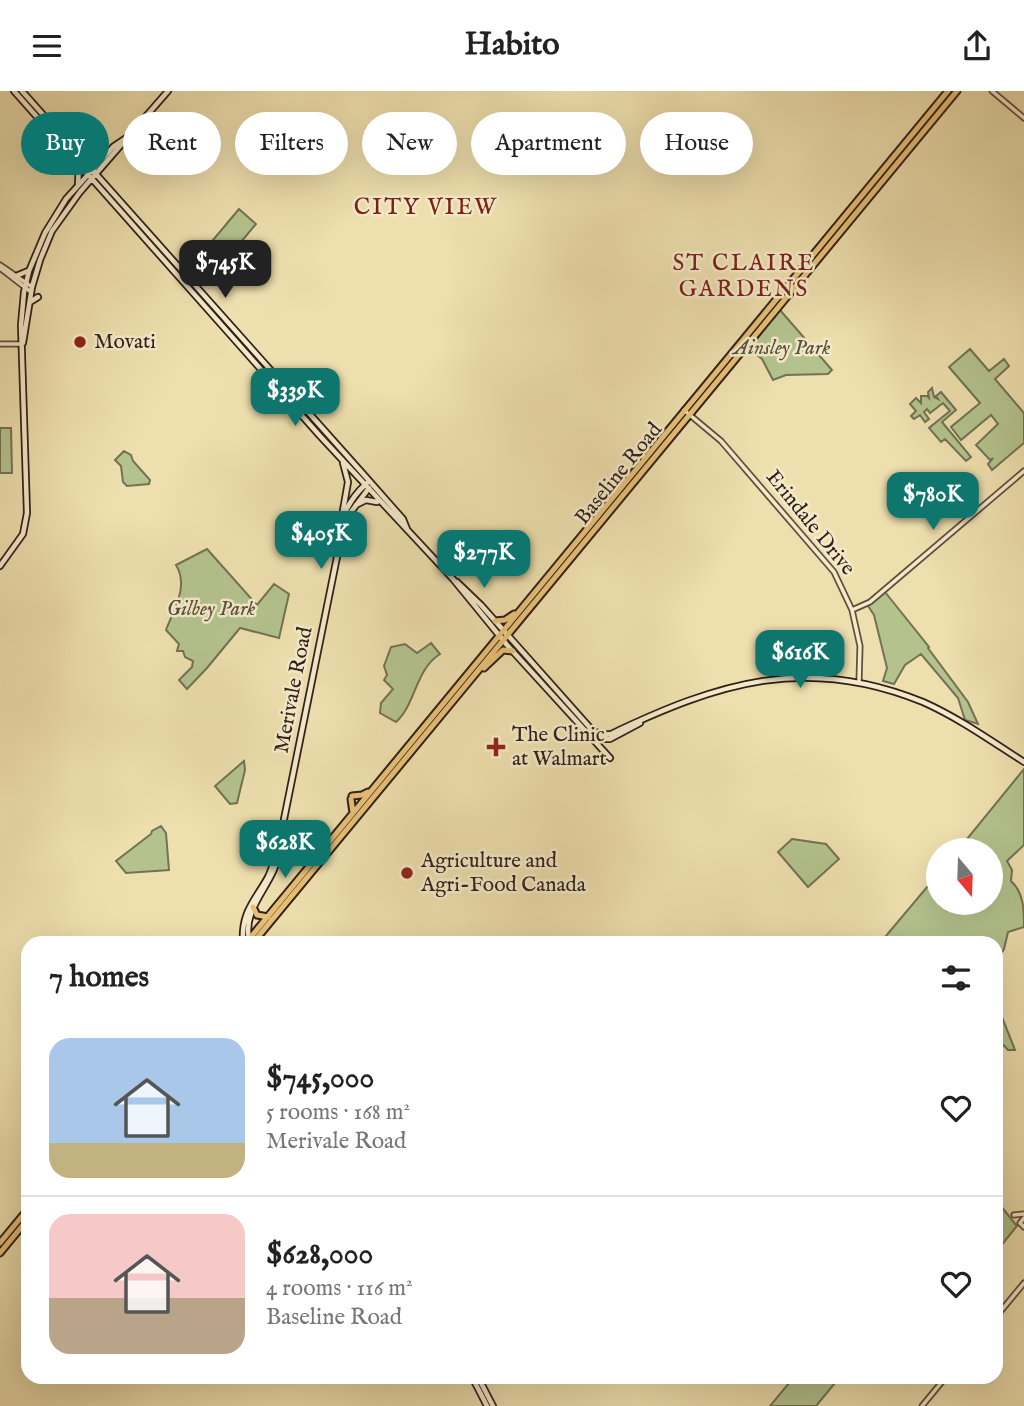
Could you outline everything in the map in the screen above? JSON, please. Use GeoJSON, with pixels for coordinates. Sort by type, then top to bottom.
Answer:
{"type":"FeatureCollection","features":[{"type":"Feature","properties":{"kind":"main road"},"geometry":{"type":"LineString","coordinates":[[14,91],[34,112]]}},
{"type":"Feature","properties":{"kind":"main road"},"geometry":{"type":"LineString","coordinates":[[22,91],[39,112]]}},
{"type":"Feature","properties":{"kind":"main road"},"geometry":{"type":"LineString","coordinates":[[109,156],[168,91]]}},
{"type":"Feature","properties":{"kind":"main road","name":"Baseline Road"},"geometry":{"type":"LineString","coordinates":[[256,936],[375,785],[409,750],[948,91]]}},
{"type":"Feature","properties":{"kind":"main road","name":"Baseline Road"},"geometry":{"type":"LineString","coordinates":[[686,412],[957,91]]}},
{"type":"Feature","properties":{"kind":"main road"},"geometry":{"type":"LineString","coordinates":[[78,185],[79,175]]}},
{"type":"Feature","properties":{"kind":"main road"},"geometry":{"type":"LineString","coordinates":[[0,566],[23,534],[27,513],[21,318],[25,285],[54,215],[78,185],[91,175]]}},
{"type":"Feature","properties":{"kind":"main road"},"geometry":{"type":"LineString","coordinates":[[91,175],[341,459],[403,519],[408,530]]}},
{"type":"Feature","properties":{"kind":"main road"},"geometry":{"type":"LineString","coordinates":[[23,344],[29,303],[40,260],[52,232],[91,175]]}},
{"type":"Feature","properties":{"kind":"main road"},"geometry":{"type":"LineString","coordinates":[[102,175],[102,187]]}},
{"type":"Feature","properties":{"kind":"main road"},"geometry":{"type":"LineString","coordinates":[[80,192],[102,187]]}},
{"type":"Feature","properties":{"kind":"main road"},"geometry":{"type":"LineString","coordinates":[[16,276],[29,271]]}},
{"type":"Feature","properties":{"kind":"main road"},"geometry":{"type":"LineString","coordinates":[[191,287],[271,371],[369,485],[381,503],[453,579],[592,734],[610,758],[606,745],[610,739]]}},
{"type":"Feature","properties":{"kind":"main road"},"geometry":{"type":"LineString","coordinates":[[29,303],[38,297]]}},
{"type":"Feature","properties":{"kind":"main road"},"geometry":{"type":"LineString","coordinates":[[340,528],[348,482],[341,459]]}},
{"type":"Feature","properties":{"kind":"main road","name":"Merivale Road"},"geometry":{"type":"LineString","coordinates":[[249,936],[248,923],[253,907],[276,869],[339,547],[353,508],[369,485]]}},
{"type":"Feature","properties":{"kind":"main road","name":"Merivale Road"},"geometry":{"type":"LineString","coordinates":[[339,547],[340,528],[349,503],[369,485]]}},
{"type":"Feature","properties":{"kind":"main road"},"geometry":{"type":"LineString","coordinates":[[353,508],[361,501],[381,503]]}},
{"type":"Feature","properties":{"kind":"main road","name":"Baseline Road"},"geometry":{"type":"LineString","coordinates":[[331,844],[353,813],[469,682],[520,610],[573,551]]}},
{"type":"Feature","properties":{"kind":"main road"},"geometry":{"type":"LineString","coordinates":[[453,579],[466,589],[495,621],[513,651],[568,708]]}},
{"type":"Feature","properties":{"kind":"main road"},"geometry":{"type":"LineString","coordinates":[[495,621],[505,620],[520,610]]}},
{"type":"Feature","properties":{"kind":"main road"},"geometry":{"type":"LineString","coordinates":[[469,682],[502,651],[513,651]]}},
{"type":"Feature","properties":{"kind":"main road"},"geometry":{"type":"LineString","coordinates":[[592,734],[608,735],[714,691],[767,680],[820,677],[859,682],[923,702],[980,732],[1024,762]]}},
{"type":"Feature","properties":{"kind":"main road"},"geometry":{"type":"LineString","coordinates":[[592,734],[597,741],[610,739],[649,717]]}},
{"type":"Feature","properties":{"kind":"main road"},"geometry":{"type":"LineString","coordinates":[[353,813],[351,797],[362,796],[375,785]]}},
{"type":"Feature","properties":{"kind":"main road","name":"Merivale Road"},"geometry":{"type":"LineString","coordinates":[[249,936],[245,915],[270,871],[280,839]]}},
{"type":"Feature","properties":{"kind":"main road"},"geometry":{"type":"LineString","coordinates":[[253,907],[257,915],[269,920]]}},
{"type":"Feature","properties":{"kind":"main road"},"geometry":{"type":"LineString","coordinates":[[0,1243],[21,1218]]}},
{"type":"Feature","properties":{"kind":"main road"},"geometry":{"type":"LineString","coordinates":[[0,1253],[21,1228]]}},
{"type":"Feature","properties":{"kind":"main road"},"geometry":{"type":"LineString","coordinates":[[475,1384],[484,1406]]}},
{"type":"Feature","properties":{"kind":"main road"},"geometry":{"type":"LineString","coordinates":[[482,1384],[494,1406]]}},
{"type":"Feature","properties":{"kind":"street"},"geometry":{"type":"LineString","coordinates":[[992,91],[1024,118]]}},
{"type":"Feature","properties":{"kind":"street"},"geometry":{"type":"LineString","coordinates":[[0,266],[25,285]]}},
{"type":"Feature","properties":{"kind":"street"},"geometry":{"type":"LineString","coordinates":[[0,266],[32,290]]}},
{"type":"Feature","properties":{"kind":"street"},"geometry":{"type":"LineString","coordinates":[[0,344],[23,344]]}},
{"type":"Feature","properties":{"kind":"street"},"geometry":{"type":"LineString","coordinates":[[268,378],[271,371]]}},
{"type":"Feature","properties":{"kind":"street","name":"Erindale Drive"},"geometry":{"type":"LineString","coordinates":[[686,412],[721,441],[834,572],[852,610],[860,646],[859,682]]}},
{"type":"Feature","properties":{"kind":"street"},"geometry":{"type":"LineString","coordinates":[[852,610],[870,602],[1024,471]]}},
{"type":"Feature","properties":{"kind":"street"},"geometry":{"type":"LineString","coordinates":[[1014,1215],[1023,1221]]}},
{"type":"Feature","properties":{"kind":"street"},"geometry":{"type":"LineString","coordinates":[[1003,1308],[1024,1283]]}},
{"type":"Feature","properties":{"kind":"street"},"geometry":{"type":"LineString","coordinates":[[922,1406],[940,1384]]}},
{"type":"Feature","properties":{"kind":"green space"},"geometry":{"type":"Polygon","coordinates":[[[239,209],[256,224],[236,248],[247,260],[246,265],[236,257],[232,261],[213,240],[239,209]]]}},
{"type":"Feature","properties":{"kind":"green space","name":"Ainsley Park"},"geometry":{"type":"Polygon","coordinates":[[[780,310],[832,370],[828,374],[786,375],[773,380],[762,359],[748,348],[780,310]]]}},
{"type":"Feature","properties":{"kind":"green space"},"geometry":{"type":"Polygon","coordinates":[[[970,349],[989,371],[1004,359],[1009,366],[995,379],[1024,413],[1024,443],[992,470],[988,464],[993,458],[990,460],[976,445],[998,424],[991,415],[961,440],[951,427],[980,403],[949,367],[970,349]]]}},
{"type":"Feature","properties":{"kind":"green space"},"geometry":{"type":"Polygon","coordinates":[[[932,388],[934,397],[938,399],[936,396],[941,392],[956,410],[942,422],[971,457],[966,461],[945,439],[941,442],[929,428],[950,411],[943,403],[930,413],[927,409],[924,412],[929,419],[925,422],[920,415],[914,419],[911,416],[916,411],[910,404],[916,398],[921,403],[921,396],[929,398],[928,392],[932,388]]]}},
{"type":"Feature","properties":{"kind":"green space"},"geometry":{"type":"Polygon","coordinates":[[[0,428],[11,428],[12,473],[0,473],[0,428]]]}},
{"type":"Feature","properties":{"kind":"green space"},"geometry":{"type":"Polygon","coordinates":[[[124,451],[131,455],[150,480],[149,484],[127,486],[123,482],[121,466],[115,460],[124,451]]]}},
{"type":"Feature","properties":{"kind":"green space","name":"Gilbey Park"},"geometry":{"type":"Polygon","coordinates":[[[207,549],[257,605],[274,584],[289,594],[279,638],[240,628],[187,689],[179,680],[192,667],[193,661],[185,657],[183,651],[177,651],[179,644],[166,630],[181,589],[180,573],[176,565],[207,549]]]}},
{"type":"Feature","properties":{"kind":"green space"},"geometry":{"type":"Polygon","coordinates":[[[885,592],[968,702],[978,724],[965,720],[958,698],[921,654],[905,665],[894,684],[883,681],[887,668],[874,615],[868,606],[885,592]]]}},
{"type":"Feature","properties":{"kind":"green space"},"geometry":{"type":"Polygon","coordinates":[[[431,643],[440,654],[425,669],[403,715],[396,722],[380,713],[381,703],[393,689],[384,680],[387,675],[384,666],[391,647],[405,644],[417,653],[431,643]]]}},
{"type":"Feature","properties":{"kind":"green space"},"geometry":{"type":"Polygon","coordinates":[[[244,761],[245,770],[237,803],[230,804],[215,786],[244,761]]]}},
{"type":"Feature","properties":{"kind":"green space"},"geometry":{"type":"Polygon","coordinates":[[[1024,769],[1024,845],[1007,861],[1012,870],[1011,881],[1019,891],[1022,902],[1024,927],[1008,932],[1003,951],[1003,936],[886,936],[926,888],[926,915],[1003,915],[1003,838],[968,838],[1024,769]]]}},
{"type":"Feature","properties":{"kind":"green space"},"geometry":{"type":"Polygon","coordinates":[[[161,826],[166,833],[169,870],[126,873],[116,861],[161,826]]]}},
{"type":"Feature","properties":{"kind":"green space"},"geometry":{"type":"Polygon","coordinates":[[[792,839],[826,844],[839,859],[808,887],[778,852],[792,839]]]}},
{"type":"Feature","properties":{"kind":"green space"},"geometry":{"type":"Polygon","coordinates":[[[1003,1020],[1015,1050],[1008,1050],[1003,1045],[1003,1020]]]}},
{"type":"Feature","properties":{"kind":"green space"},"geometry":{"type":"Polygon","coordinates":[[[1003,1209],[1017,1226],[1003,1243],[1003,1209]]]}},
{"type":"Feature","properties":{"kind":"green space"},"geometry":{"type":"Polygon","coordinates":[[[788,1384],[834,1384],[816,1406],[770,1406],[788,1384]]]}},
{"type":"Feature","properties":{"kind":"place","name":"Movati"},"geometry":{"type":"Point","coordinates":[80,342]}},
{"type":"Feature","properties":{"kind":"place","name":"The Clinic at Walmart"},"geometry":{"type":"Point","coordinates":[496,747]}},
{"type":"Feature","properties":{"kind":"place","name":"Agriculture and Agri-Food Canada"},"geometry":{"type":"Point","coordinates":[407,873]}},
{"type":"Feature","properties":{"kind":"district","name":"CITY VIEW"},"geometry":{"type":"Point","coordinates":[426,207]}},
{"type":"Feature","properties":{"kind":"district","name":"ST CLAIRE GARDENS"},"geometry":{"type":"Point","coordinates":[744,276]}}]}
